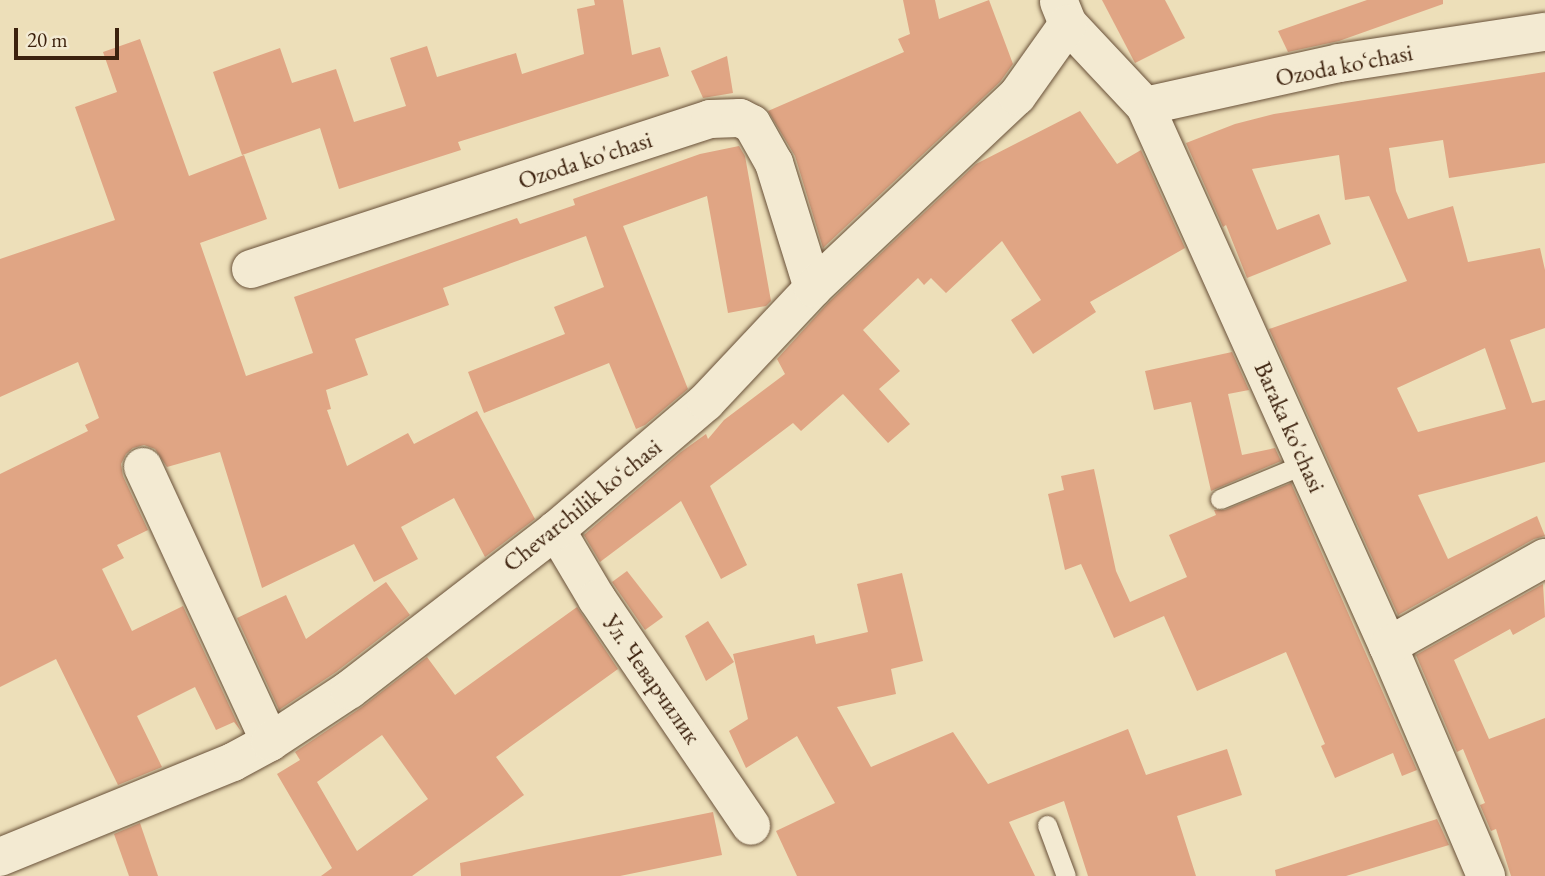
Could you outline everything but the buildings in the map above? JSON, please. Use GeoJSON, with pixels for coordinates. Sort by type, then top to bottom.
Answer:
{"type":"FeatureCollection","features":[{"type":"Feature","properties":{"kind":"street","name":"Baraka ko'chasi"},"geometry":{"type":"LineString","coordinates":[[1063,12],[1145,106],[1307,463],[1486,876]]}},
{"type":"Feature","properties":{"kind":"street","name":"Chevarchilik koʻchasi"},"geometry":{"type":"LineString","coordinates":[[0,857],[233,762],[270,742],[349,690],[556,530],[706,402],[813,288],[1017,96],[1063,12]]}},
{"type":"Feature","properties":{"kind":"street","name":"Ozoda koʻchasi"},"geometry":{"type":"LineString","coordinates":[[1145,106],[1339,62],[1545,32]]}},
{"type":"Feature","properties":{"kind":"street","name":"Ozoda ko'chasi"},"geometry":{"type":"LineString","coordinates":[[251,269],[710,119],[740,118],[752,124],[774,163],[813,288]]}},
{"type":"Feature","properties":{"kind":"street"},"geometry":{"type":"LineString","coordinates":[[142,467],[270,742]]}},
{"type":"Feature","properties":{"kind":"street","name":"Ул. Чеварчилик"},"geometry":{"type":"LineString","coordinates":[[556,530],[597,599],[751,827]]}},
{"type":"Feature","properties":{"kind":"street"},"geometry":{"type":"LineString","coordinates":[[1388,646],[1545,558]]}},
{"type":"Feature","properties":{"kind":"lane"},"geometry":{"type":"LineString","coordinates":[[1220,499],[1307,463]]}},
{"type":"Feature","properties":{"kind":"lane"},"geometry":{"type":"LineString","coordinates":[[1047,825],[1066,876]]}}]}
